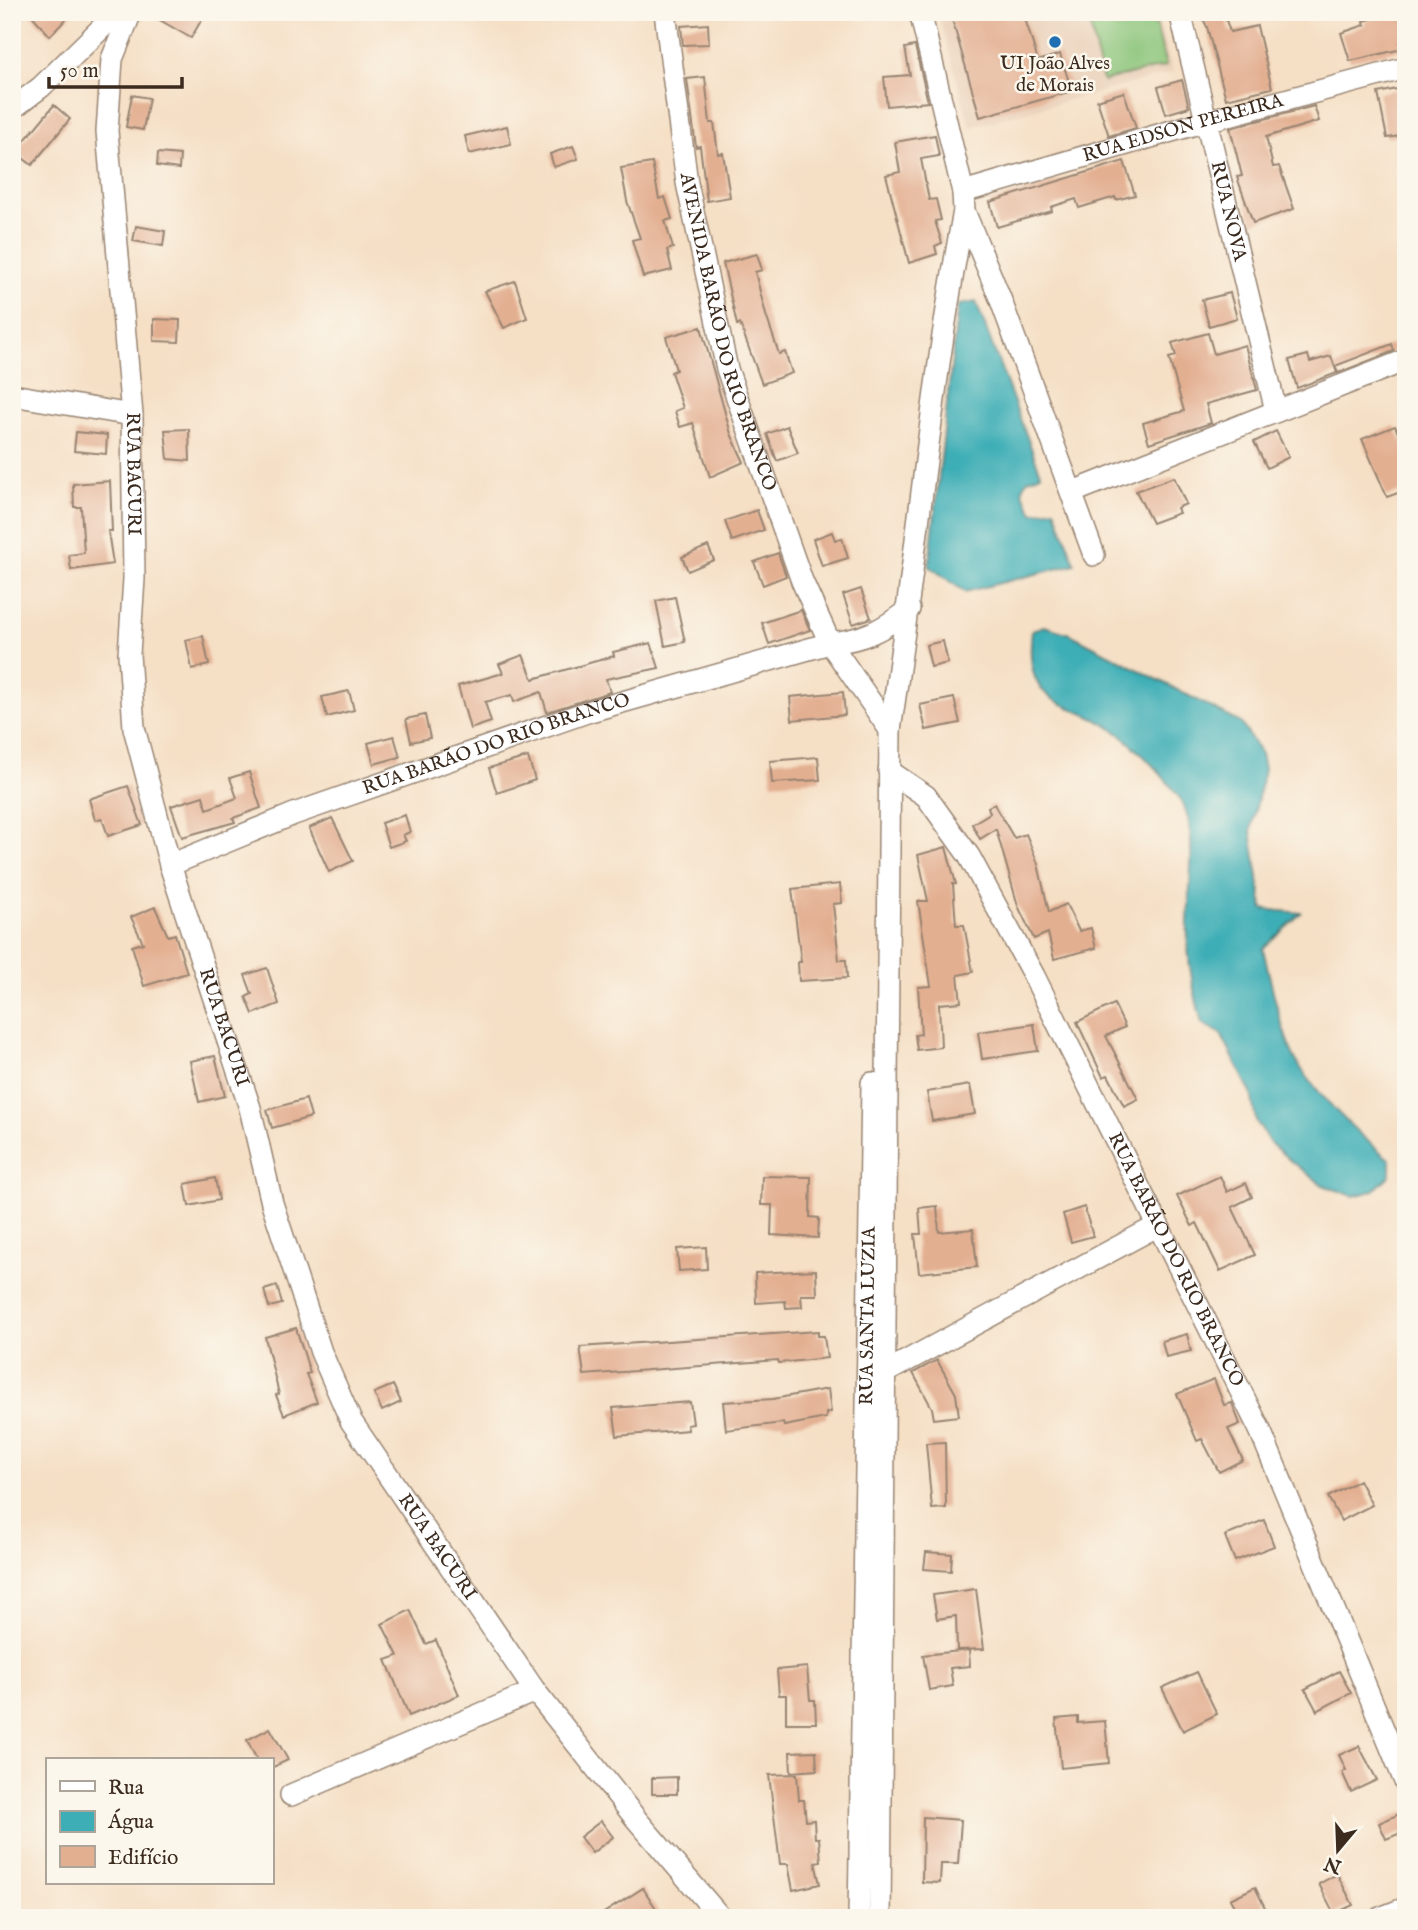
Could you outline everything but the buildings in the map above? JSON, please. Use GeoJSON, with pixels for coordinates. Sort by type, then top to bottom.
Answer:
{"type":"FeatureCollection","features":[{"type":"Feature","properties":{"kind":"street"},"geometry":{"type":"LineString","coordinates":[[12,109],[41,86],[118,12]]}},
{"type":"Feature","properties":{"kind":"street","name":"RUA BACURI"},"geometry":{"type":"LineString","coordinates":[[131,12],[112,59],[107,131],[132,415],[134,579],[129,654],[134,728],[170,865],[250,1108],[272,1203],[300,1292],[335,1387],[351,1421],[535,1691],[637,1820],[721,1918]]}},
{"type":"Feature","properties":{"kind":"street","name":"AVENIDA BARÃO DO RIO BRANCO"},"geometry":{"type":"LineString","coordinates":[[665,12],[687,183],[727,369],[802,580],[830,643],[884,722]]}},
{"type":"Feature","properties":{"kind":"street"},"geometry":{"type":"LineString","coordinates":[[920,12],[963,201],[1073,492],[1094,555]]}},
{"type":"Feature","properties":{"kind":"street","name":"RUA NOVA"},"geometry":{"type":"LineString","coordinates":[[1180,12],[1276,411]]}},
{"type":"Feature","properties":{"kind":"street","name":"RUA EDSON PEREIRA"},"geometry":{"type":"LineString","coordinates":[[963,201],[1206,121],[1406,68]]}},
{"type":"Feature","properties":{"kind":"street"},"geometry":{"type":"LineString","coordinates":[[884,722],[909,609],[931,399],[963,201]]}},
{"type":"Feature","properties":{"kind":"street"},"geometry":{"type":"LineString","coordinates":[[1073,492],[1406,360]]}},
{"type":"Feature","properties":{"kind":"street"},"geometry":{"type":"LineString","coordinates":[[12,395],[132,415]]}},
{"type":"Feature","properties":{"kind":"street"},"geometry":{"type":"LineString","coordinates":[[830,643],[866,638],[909,609]]}},
{"type":"Feature","properties":{"kind":"street","name":"RUA BARÃO DO RIO BRANCO"},"geometry":{"type":"LineString","coordinates":[[170,865],[294,814],[587,712],[830,643]]}},
{"type":"Feature","properties":{"kind":"street","name":"RUA SANTA LUZIA"},"geometry":{"type":"LineString","coordinates":[[859,1918],[876,1367],[889,771],[884,722]]}},
{"type":"Feature","properties":{"kind":"street","name":"RUA SANTA LUZIA"},"geometry":{"type":"LineString","coordinates":[[880,1918],[876,1367],[884,722]]}},
{"type":"Feature","properties":{"kind":"street","name":"RUA BARÃO DO RIO BRANCO"},"geometry":{"type":"LineString","coordinates":[[889,771],[926,796],[969,856],[1034,976],[1260,1430],[1406,1784]]}},
{"type":"Feature","properties":{"kind":"street"},"geometry":{"type":"LineString","coordinates":[[876,1367],[1157,1226]]}},
{"type":"Feature","properties":{"kind":"street"},"geometry":{"type":"LineString","coordinates":[[292,1795],[535,1691]]}},
{"type":"Feature","properties":{"kind":"street"},"geometry":{"type":"LineString","coordinates":[[1380,1918],[1406,1908]]}},
{"type":"Feature","properties":{"kind":"shaded area","name":"UI João Alves de Morais"},"geometry":{"type":"Polygon","coordinates":[[[938,12],[1156,12],[1173,72],[970,127],[938,12]]]}},
{"type":"Feature","properties":{"kind":"green space"},"geometry":{"type":"Polygon","coordinates":[[[1087,12],[1153,12],[1166,66],[1103,81],[1087,12]]]}},
{"type":"Feature","properties":{"kind":"water"},"geometry":{"type":"Polygon","coordinates":[[[976,302],[1041,474],[1027,480],[1022,491],[1033,513],[1055,509],[1075,564],[965,592],[929,566],[958,305],[976,302]]]}},
{"type":"Feature","properties":{"kind":"water"},"geometry":{"type":"Polygon","coordinates":[[[1044,626],[1070,634],[1241,723],[1261,754],[1264,769],[1251,831],[1263,909],[1301,913],[1263,949],[1273,993],[1282,1026],[1300,1067],[1342,1116],[1390,1160],[1390,1175],[1373,1191],[1353,1196],[1323,1185],[1270,1143],[1256,1121],[1251,1093],[1221,1034],[1202,1023],[1195,994],[1188,944],[1191,847],[1186,811],[1166,781],[1121,735],[1054,700],[1043,690],[1035,677],[1031,657],[1032,630],[1044,626]]]}},
{"type":"Feature","properties":{"kind":"place","name":"UI João Alves de Morais"},"geometry":{"type":"Point","coordinates":[1055,42]}}]}
